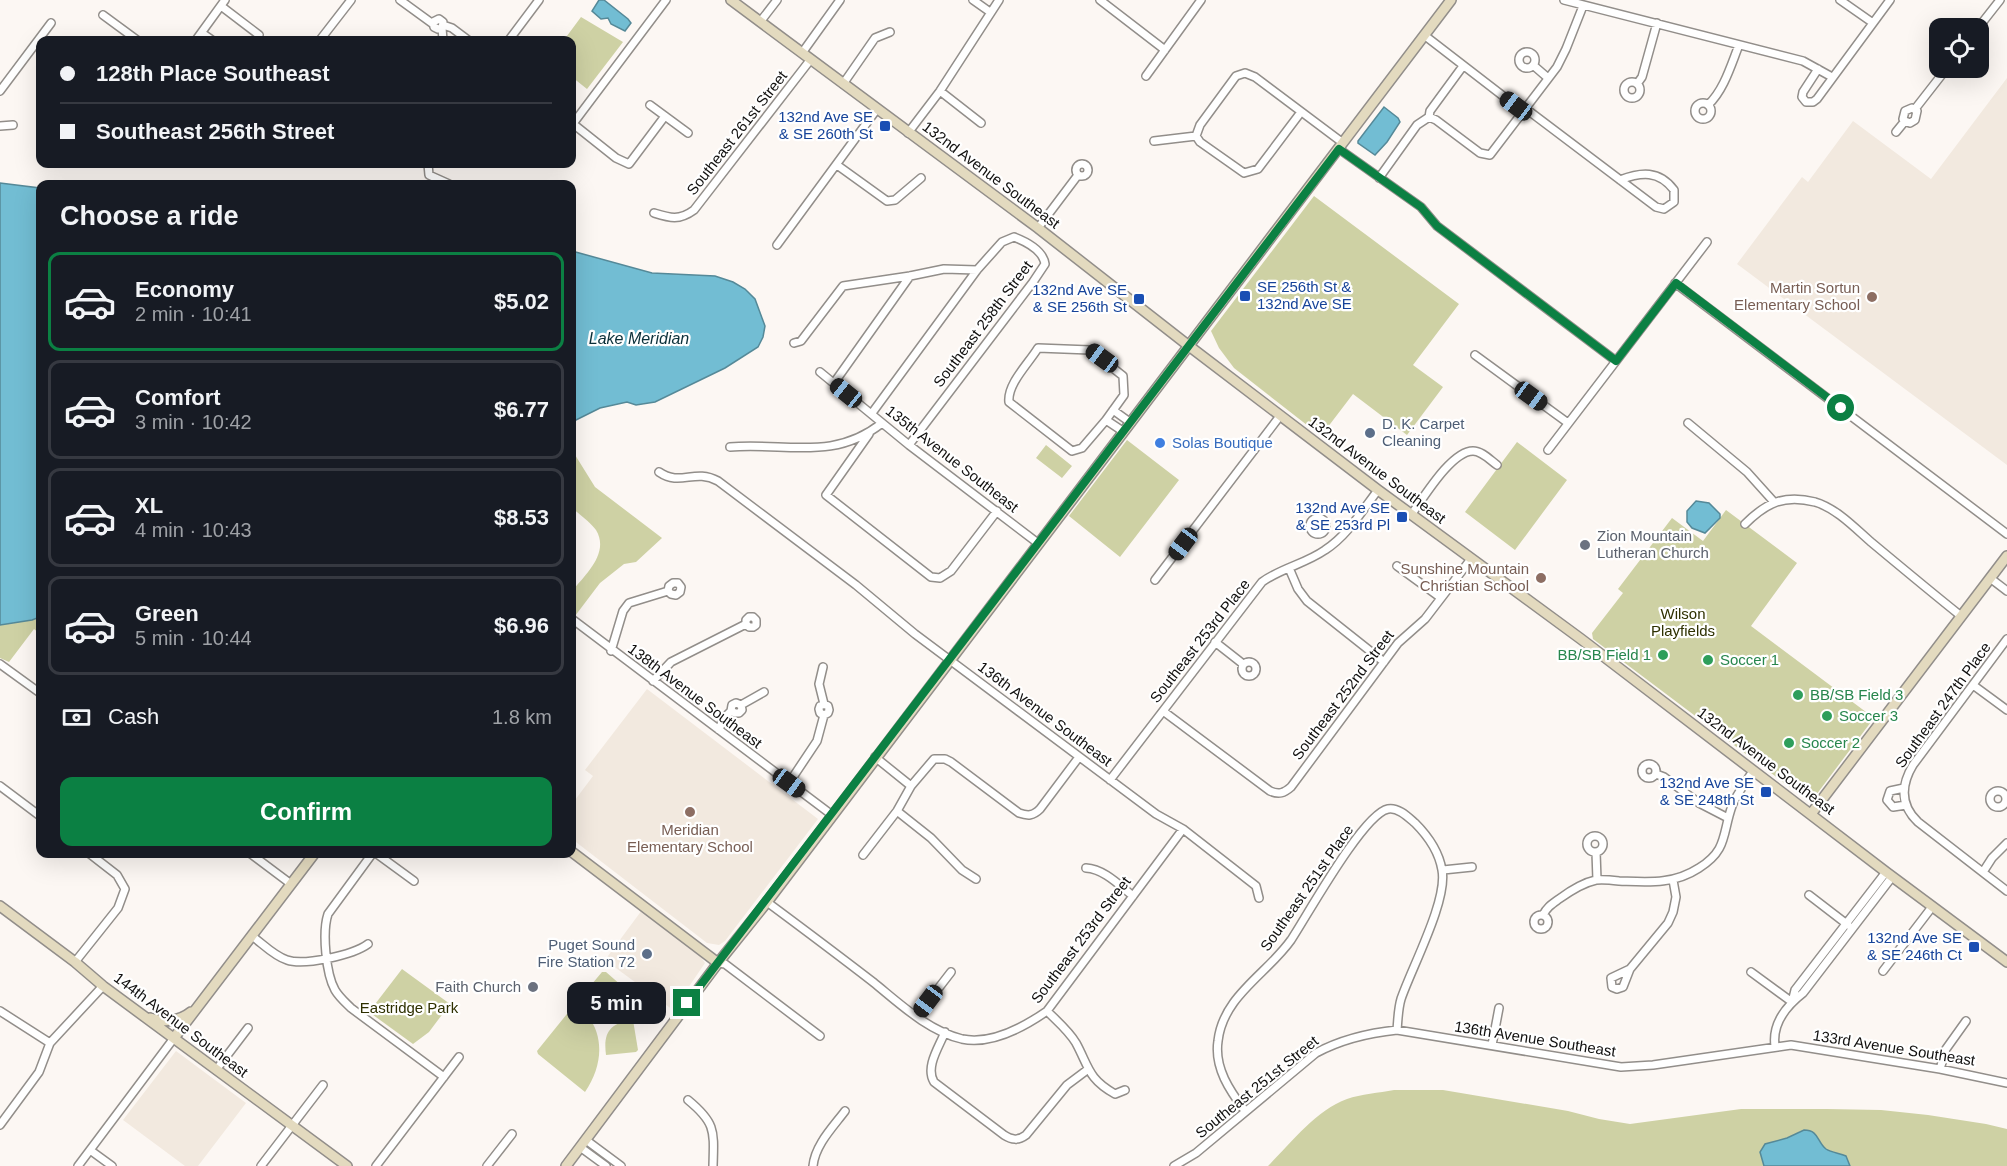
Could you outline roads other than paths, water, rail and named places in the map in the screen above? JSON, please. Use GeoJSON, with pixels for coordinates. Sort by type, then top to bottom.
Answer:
{"type":"FeatureCollection","features":[{"type":"Feature","properties":{"kind":"main road","name":"132nd Avenue Southeast"},"geometry":{"type":"LineString","coordinates":[[731,0],[1038,228],[1280,416],[1581,639],[2007,962]]}},
{"type":"Feature","properties":{"kind":"main road"},"geometry":{"type":"LineString","coordinates":[[566,1166],[717,963],[767,902],[1451,0]]}},
{"type":"Feature","properties":{"kind":"main road"},"geometry":{"type":"LineString","coordinates":[[1811,814],[2007,556]]}},
{"type":"Feature","properties":{"kind":"main road"},"geometry":{"type":"LineString","coordinates":[[576,855],[717,963]]}},
{"type":"Feature","properties":{"kind":"main road"},"geometry":{"type":"LineString","coordinates":[[174,1038],[311,858]]}},
{"type":"Feature","properties":{"kind":"main road","name":"144th Avenue Southeast"},"geometry":{"type":"LineString","coordinates":[[0,906],[103,986],[347,1166]]}},
{"type":"Feature","properties":{"kind":"main road"},"geometry":{"type":"LineString","coordinates":[[143,1015],[155,1020],[169,1021],[181,1019],[198,1007]]}},
{"type":"Feature","properties":{"kind":"street"},"geometry":{"type":"LineString","coordinates":[[326,36],[351,0]]}},
{"type":"Feature","properties":{"kind":"street"},"geometry":{"type":"LineString","coordinates":[[400,0],[433,24],[435,29],[452,28],[463,36]]}},
{"type":"Feature","properties":{"kind":"street"},"geometry":{"type":"LineString","coordinates":[[512,36],[539,0]]}},
{"type":"Feature","properties":{"kind":"street"},"geometry":{"type":"LineString","coordinates":[[576,119],[666,0]]}},
{"type":"Feature","properties":{"kind":"street"},"geometry":{"type":"LineString","coordinates":[[760,22],[777,0]]}},
{"type":"Feature","properties":{"kind":"street"},"geometry":{"type":"LineString","coordinates":[[802,53],[840,0]]}},
{"type":"Feature","properties":{"kind":"street"},"geometry":{"type":"LineString","coordinates":[[973,0],[990,12]]}},
{"type":"Feature","properties":{"kind":"street"},"geometry":{"type":"LineString","coordinates":[[908,133],[940,91],[999,0]]}},
{"type":"Feature","properties":{"kind":"street"},"geometry":{"type":"LineString","coordinates":[[1100,0],[1165,50]]}},
{"type":"Feature","properties":{"kind":"street"},"geometry":{"type":"LineString","coordinates":[[1146,76],[1201,0]]}},
{"type":"Feature","properties":{"kind":"street"},"geometry":{"type":"LineString","coordinates":[[1564,0],[1803,61],[1832,77]]}},
{"type":"Feature","properties":{"kind":"street"},"geometry":{"type":"LineString","coordinates":[[1840,0],[1873,23]]}},
{"type":"Feature","properties":{"kind":"street"},"geometry":{"type":"LineString","coordinates":[[1818,69],[1803,92],[1802,98],[1806,102],[1812,102],[1890,0]]}},
{"type":"Feature","properties":{"kind":"street"},"geometry":{"type":"LineString","coordinates":[[1986,18],[2000,0]]}},
{"type":"Feature","properties":{"kind":"street"},"geometry":{"type":"LineString","coordinates":[[199,36],[223,3],[259,35]]}},
{"type":"Feature","properties":{"kind":"street"},"geometry":{"type":"LineString","coordinates":[[1429,117],[1480,153],[1490,155],[1548,78],[1566,49],[1583,6]]}},
{"type":"Feature","properties":{"kind":"street"},"geometry":{"type":"LineString","coordinates":[[102,15],[131,36]]}},
{"type":"Feature","properties":{"kind":"street"},"geometry":{"type":"LineString","coordinates":[[41,36],[51,23]]}},
{"type":"Feature","properties":{"kind":"street"},"geometry":{"type":"LineString","coordinates":[[1637,84],[1642,77],[1657,23]]}},
{"type":"Feature","properties":{"kind":"street"},"geometry":{"type":"LineString","coordinates":[[442,27],[443,36]]}},
{"type":"Feature","properties":{"kind":"street"},"geometry":{"type":"LineString","coordinates":[[843,84],[875,38],[890,32]]}},
{"type":"Feature","properties":{"kind":"street"},"geometry":{"type":"LineString","coordinates":[[202,33],[206,36]]}},
{"type":"Feature","properties":{"kind":"street"},"geometry":{"type":"LineString","coordinates":[[1424,35],[1516,106],[1525,108],[1620,180],[1659,208],[1667,208],[1674,202],[1674,190],[1653,174],[1636,174],[1620,180]]}},
{"type":"Feature","properties":{"kind":"street"},"geometry":{"type":"LineString","coordinates":[[0,91],[36,43]]}},
{"type":"Feature","properties":{"kind":"street"},"geometry":{"type":"LineString","coordinates":[[1708,105],[1714,99],[1726,77],[1739,45]]}},
{"type":"Feature","properties":{"kind":"street","name":"Southeast 261st Street"},"geometry":{"type":"LineString","coordinates":[[654,213],[669,218],[680,218],[694,210],[811,59]]}},
{"type":"Feature","properties":{"kind":"street"},"geometry":{"type":"LineString","coordinates":[[1533,65],[1548,78]]}},
{"type":"Feature","properties":{"kind":"street"},"geometry":{"type":"LineString","coordinates":[[1379,178],[1417,126],[1429,117],[1430,111],[1463,66]]}},
{"type":"Feature","properties":{"kind":"street"},"geometry":{"type":"LineString","coordinates":[[1196,136],[1200,124],[1236,76],[1245,73],[1255,77],[1301,112],[1379,178],[1421,207],[1437,226],[1616,361]]}},
{"type":"Feature","properties":{"kind":"street"},"geometry":{"type":"LineString","coordinates":[[1896,132],[1905,121],[1910,123],[1915,120],[1917,111],[1915,109],[1939,78]]}},
{"type":"Feature","properties":{"kind":"street"},"geometry":{"type":"LineString","coordinates":[[940,91],[981,123]]}},
{"type":"Feature","properties":{"kind":"street"},"geometry":{"type":"LineString","coordinates":[[650,105],[688,133]]}},
{"type":"Feature","properties":{"kind":"street"},"geometry":{"type":"LineString","coordinates":[[777,245],[876,109]]}},
{"type":"Feature","properties":{"kind":"street"},"geometry":{"type":"LineString","coordinates":[[1196,136],[1200,142],[1240,171],[1248,173],[1258,169],[1301,112]]}},
{"type":"Feature","properties":{"kind":"street"},"geometry":{"type":"LineString","coordinates":[[576,127],[616,158],[629,164],[665,116]]}},
{"type":"Feature","properties":{"kind":"street"},"geometry":{"type":"LineString","coordinates":[[0,126],[14,125]]}},
{"type":"Feature","properties":{"kind":"street"},"geometry":{"type":"LineString","coordinates":[[1154,141],[1196,136]]}},
{"type":"Feature","properties":{"kind":"street"},"geometry":{"type":"LineString","coordinates":[[837,165],[888,201],[895,200],[921,178]]}},
{"type":"Feature","properties":{"kind":"street"},"geometry":{"type":"LineString","coordinates":[[428,168],[429,176],[439,180]]}},
{"type":"Feature","properties":{"kind":"street"},"geometry":{"type":"LineString","coordinates":[[1038,228],[1078,175]]}},
{"type":"Feature","properties":{"kind":"street","name":"Southeast 258th Street"},"geometry":{"type":"LineString","coordinates":[[872,413],[977,270],[1002,242],[1014,237],[1024,241],[1044,257],[1045,264],[909,445]]}},
{"type":"Feature","properties":{"kind":"street"},"geometry":{"type":"LineString","coordinates":[[1548,450],[1707,242]]}},
{"type":"Feature","properties":{"kind":"street"},"geometry":{"type":"LineString","coordinates":[[794,343],[801,341],[843,286],[944,269],[977,270]]}},
{"type":"Feature","properties":{"kind":"street"},"geometry":{"type":"LineString","coordinates":[[834,383],[910,276]]}},
{"type":"Feature","properties":{"kind":"street"},"geometry":{"type":"LineString","coordinates":[[1676,283],[2007,534]]}},
{"type":"Feature","properties":{"kind":"street"},"geometry":{"type":"LineString","coordinates":[[1038,348],[1090,350],[1123,376],[1124,395],[1113,410],[1082,448],[1072,451],[1018,410],[1010,402],[1009,397],[1014,384],[1038,348]]}},
{"type":"Feature","properties":{"kind":"street"},"geometry":{"type":"LineString","coordinates":[[1475,355],[1568,423]]}},
{"type":"Feature","properties":{"kind":"street","name":"135th Avenue Southeast"},"geometry":{"type":"LineString","coordinates":[[820,372],[909,445],[1039,544]]}},
{"type":"Feature","properties":{"kind":"street"},"geometry":{"type":"LineString","coordinates":[[1113,410],[1131,423]]}},
{"type":"Feature","properties":{"kind":"street"},"geometry":{"type":"LineString","coordinates":[[1155,580],[1280,416]]}},
{"type":"Feature","properties":{"kind":"street"},"geometry":{"type":"LineString","coordinates":[[1106,420],[1124,432]]}},
{"type":"Feature","properties":{"kind":"street"},"geometry":{"type":"LineString","coordinates":[[882,423],[869,434],[826,495],[931,577],[936,578],[951,571],[997,511]]}},
{"type":"Feature","properties":{"kind":"street"},"geometry":{"type":"LineString","coordinates":[[1688,423],[1747,472],[1774,502]]}},
{"type":"Feature","properties":{"kind":"street"},"geometry":{"type":"LineString","coordinates":[[730,447],[818,449],[828,448],[869,434]]}},
{"type":"Feature","properties":{"kind":"street"},"geometry":{"type":"LineString","coordinates":[[1411,515],[1453,460],[1473,451],[1497,465]]}},
{"type":"Feature","properties":{"kind":"street","name":"136th Avenue Southeast"},"geometry":{"type":"LineString","coordinates":[[659,472],[673,480],[703,475],[718,481],[1079,757],[1156,814],[1183,829],[1256,886],[1259,898]]}},
{"type":"Feature","properties":{"kind":"street","name":"Southeast 253rd Place"},"geometry":{"type":"LineString","coordinates":[[1110,780],[1262,582],[1272,575],[1311,558],[1333,544],[1344,534],[1378,490]]}},
{"type":"Feature","properties":{"kind":"street"},"geometry":{"type":"LineString","coordinates":[[1745,524],[1757,511],[1774,502],[1803,500],[1824,505],[1961,616]]}},
{"type":"Feature","properties":{"kind":"street"},"geometry":{"type":"LineString","coordinates":[[1322,533],[1333,544]]}},
{"type":"Feature","properties":{"kind":"street","name":"Southeast 252nd Street"},"geometry":{"type":"LineString","coordinates":[[1163,711],[1270,791],[1275,794],[1283,793],[1291,787],[1403,636],[1425,619],[1471,559]]}},
{"type":"Feature","properties":{"kind":"street"},"geometry":{"type":"LineString","coordinates":[[1397,566],[1441,598]]}},
{"type":"Feature","properties":{"kind":"street"},"geometry":{"type":"LineString","coordinates":[[1289,568],[1298,589],[1307,601],[1384,662]]}},
{"type":"Feature","properties":{"kind":"street"},"geometry":{"type":"LineString","coordinates":[[1990,578],[2007,591]]}},
{"type":"Feature","properties":{"kind":"street"},"geometry":{"type":"LineString","coordinates":[[611,651],[623,611],[629,603],[669,591]]}},
{"type":"Feature","properties":{"kind":"street","name":"138th Avenue Southeast"},"geometry":{"type":"LineString","coordinates":[[576,622],[611,651],[832,815]]}},
{"type":"Feature","properties":{"kind":"street"},"geometry":{"type":"LineString","coordinates":[[653,681],[671,662],[746,624]]}},
{"type":"Feature","properties":{"kind":"street","name":"Southeast 247th Place"},"geometry":{"type":"LineString","coordinates":[[1906,805],[1893,807],[1887,800],[1890,791],[1904,791],[1907,775],[1912,765],[2007,639]]}},
{"type":"Feature","properties":{"kind":"street"},"geometry":{"type":"LineString","coordinates":[[1215,642],[1243,664]]}},
{"type":"Feature","properties":{"kind":"street"},"geometry":{"type":"LineString","coordinates":[[0,664],[36,690]]}},
{"type":"Feature","properties":{"kind":"street"},"geometry":{"type":"LineString","coordinates":[[789,783],[817,741],[824,715],[819,710],[824,704],[819,684],[823,667]]}},
{"type":"Feature","properties":{"kind":"street"},"geometry":{"type":"LineString","coordinates":[[1973,684],[2007,710]]}},
{"type":"Feature","properties":{"kind":"street"},"geometry":{"type":"LineString","coordinates":[[719,730],[723,719],[731,711],[739,713],[742,710],[741,705],[764,692]]}},
{"type":"Feature","properties":{"kind":"street"},"geometry":{"type":"LineString","coordinates":[[875,757],[911,786]]}},
{"type":"Feature","properties":{"kind":"street"},"geometry":{"type":"LineString","coordinates":[[863,855],[897,811],[911,786],[930,762],[939,758],[951,762],[1019,813],[1028,816],[1040,809],[1079,757]]}},
{"type":"Feature","properties":{"kind":"street"},"geometry":{"type":"LineString","coordinates":[[1544,915],[1546,909],[1576,887],[1597,880],[1659,882],[1673,880],[1698,869],[1712,859],[1725,839],[1728,818],[1737,796],[1754,771]]}},
{"type":"Feature","properties":{"kind":"street"},"geometry":{"type":"LineString","coordinates":[[1656,774],[1664,777],[1715,813],[1728,818]]}},
{"type":"Feature","properties":{"kind":"street"},"geometry":{"type":"LineString","coordinates":[[0,786],[36,813]]}},
{"type":"Feature","properties":{"kind":"street"},"geometry":{"type":"LineString","coordinates":[[1904,791],[1906,805],[1911,816],[2007,891]]}},
{"type":"Feature","properties":{"kind":"street","name":"Southeast 251st Place"},"geometry":{"type":"LineString","coordinates":[[1245,1111],[1223,1076],[1218,1058],[1217,1042],[1227,1011],[1239,995],[1277,959],[1347,851],[1371,821],[1388,809],[1404,814],[1426,834],[1443,870]]}},
{"type":"Feature","properties":{"kind":"street"},"geometry":{"type":"LineString","coordinates":[[897,811],[931,838],[962,870],[976,879]]}},
{"type":"Feature","properties":{"kind":"street","name":"Southeast 253rd Street"},"geometry":{"type":"LineString","coordinates":[[767,902],[917,1016],[962,1039],[978,1040],[999,1036],[1047,1011],[1183,829]]}},
{"type":"Feature","properties":{"kind":"street"},"geometry":{"type":"LineString","coordinates":[[1983,872],[1992,858],[2007,843]]}},
{"type":"Feature","properties":{"kind":"street"},"geometry":{"type":"LineString","coordinates":[[1596,852],[1597,880]]}},
{"type":"Feature","properties":{"kind":"street"},"geometry":{"type":"LineString","coordinates":[[75,963],[118,908],[125,889],[117,875],[95,858]]}},
{"type":"Feature","properties":{"kind":"street"},"geometry":{"type":"LineString","coordinates":[[255,858],[291,884]]}},
{"type":"Feature","properties":{"kind":"street"},"geometry":{"type":"LineString","coordinates":[[369,858],[328,914],[325,923],[332,983],[343,1000],[444,1077]]}},
{"type":"Feature","properties":{"kind":"street"},"geometry":{"type":"LineString","coordinates":[[382,858],[414,881]]}},
{"type":"Feature","properties":{"kind":"street"},"geometry":{"type":"LineString","coordinates":[[1397,1030],[1400,1001],[1433,920],[1440,895],[1443,870],[1472,867]]}},
{"type":"Feature","properties":{"kind":"street"},"geometry":{"type":"LineString","coordinates":[[1086,868],[1105,874],[1133,896]]}},
{"type":"Feature","properties":{"kind":"street"},"geometry":{"type":"LineString","coordinates":[[1775,1046],[1776,1028],[1792,1002],[1803,993],[1849,926],[1889,874]]}},
{"type":"Feature","properties":{"kind":"street"},"geometry":{"type":"LineString","coordinates":[[1630,969],[1668,923],[1676,897],[1673,880]]}},
{"type":"Feature","properties":{"kind":"street"},"geometry":{"type":"LineString","coordinates":[[1809,895],[1849,926]]}},
{"type":"Feature","properties":{"kind":"street"},"geometry":{"type":"LineString","coordinates":[[1883,971],[1932,907]]}},
{"type":"Feature","properties":{"kind":"street"},"geometry":{"type":"LineString","coordinates":[[252,936],[286,960],[303,962],[352,952],[368,944]]}},
{"type":"Feature","properties":{"kind":"street"},"geometry":{"type":"LineString","coordinates":[[717,963],[725,964],[820,1036]]}},
{"type":"Feature","properties":{"kind":"street"},"geometry":{"type":"LineString","coordinates":[[917,1016],[951,972]]}},
{"type":"Feature","properties":{"kind":"street"},"geometry":{"type":"LineString","coordinates":[[1751,972],[1792,1002]]}},
{"type":"Feature","properties":{"kind":"street"},"geometry":{"type":"LineString","coordinates":[[0,1125],[39,1072],[50,1043],[103,986]]}},
{"type":"Feature","properties":{"kind":"street"},"geometry":{"type":"LineString","coordinates":[[1492,1045],[1498,1008]]}},
{"type":"Feature","properties":{"kind":"street"},"geometry":{"type":"LineString","coordinates":[[0,1011],[50,1043]]}},
{"type":"Feature","properties":{"kind":"street"},"geometry":{"type":"LineString","coordinates":[[1047,1011],[1075,1042],[1087,1070],[1098,1082],[1112,1093],[1119,1094],[1125,1090]]}},
{"type":"Feature","properties":{"kind":"street"},"geometry":{"type":"LineString","coordinates":[[1940,1069],[1946,1049],[1966,1022]]}},
{"type":"Feature","properties":{"kind":"street"},"geometry":{"type":"LineString","coordinates":[[216,1070],[248,1028]]}},
{"type":"Feature","properties":{"kind":"street","name":"136th Avenue Southeast"},"geometry":{"type":"LineString","coordinates":[[1397,1030],[1622,1067],[1653,1065],[1775,1046]]}},
{"type":"Feature","properties":{"kind":"street","name":"Southeast 251st Street"},"geometry":{"type":"LineString","coordinates":[[1174,1166],[1197,1153],[1316,1053],[1349,1038],[1397,1030]]}},
{"type":"Feature","properties":{"kind":"street"},"geometry":{"type":"LineString","coordinates":[[945,1032],[930,1068],[930,1075],[934,1082],[1004,1135],[1014,1139],[1020,1139],[1067,1085],[1087,1070]]}},
{"type":"Feature","properties":{"kind":"street"},"geometry":{"type":"LineString","coordinates":[[78,1166],[174,1038]]}},
{"type":"Feature","properties":{"kind":"street","name":"133rd Avenue Southeast"},"geometry":{"type":"LineString","coordinates":[[1775,1046],[1791,1045],[1813,1048],[1940,1069],[2007,1083]]}},
{"type":"Feature","properties":{"kind":"street"},"geometry":{"type":"LineString","coordinates":[[376,1166],[459,1057]]}},
{"type":"Feature","properties":{"kind":"street"},"geometry":{"type":"LineString","coordinates":[[261,1166],[323,1085]]}},
{"type":"Feature","properties":{"kind":"street"},"geometry":{"type":"LineString","coordinates":[[688,1100],[712,1126],[713,1166]]}},
{"type":"Feature","properties":{"kind":"street"},"geometry":{"type":"LineString","coordinates":[[813,1166],[813,1160],[822,1142],[845,1111]]}},
{"type":"Feature","properties":{"kind":"street"},"geometry":{"type":"LineString","coordinates":[[487,1166],[512,1134]]}},
{"type":"Feature","properties":{"kind":"street"},"geometry":{"type":"LineString","coordinates":[[583,1143],[606,1166]]}},
{"type":"Feature","properties":{"kind":"street"},"geometry":{"type":"LineString","coordinates":[[583,1143],[621,1166]]}},
{"type":"Feature","properties":{"kind":"street"},"geometry":{"type":"LineString","coordinates":[[90,1150],[112,1166]]}},
{"type":"Feature","properties":{"kind":"water"},"geometry":{"type":"Polygon","coordinates":[[[599,0],[604,0],[628,19],[631,23],[625,31],[611,24],[608,18],[601,19],[592,11],[599,0]]]}},
{"type":"Feature","properties":{"kind":"water"},"geometry":{"type":"Polygon","coordinates":[[[1384,107],[1400,122],[1375,155],[1358,141],[1384,107]]]}},
{"type":"Feature","properties":{"kind":"water"},"geometry":{"type":"Polygon","coordinates":[[[0,183],[36,188],[36,618],[0,625],[0,183]]]}},
{"type":"Feature","properties":{"kind":"water","name":"Lake Meridian"},"geometry":{"type":"Polygon","coordinates":[[[576,252],[652,273],[715,276],[733,282],[755,299],[765,326],[758,347],[725,368],[655,402],[636,405],[627,402],[600,408],[576,420],[576,252]]]}},
{"type":"Feature","properties":{"kind":"water"},"geometry":{"type":"Polygon","coordinates":[[[1696,501],[1709,503],[1720,514],[1720,518],[1705,533],[1692,528],[1687,522],[1687,511],[1696,501]]]}},
{"type":"Feature","properties":{"kind":"water"},"geometry":{"type":"Polygon","coordinates":[[[1804,1130],[1815,1134],[1826,1149],[1846,1156],[1850,1166],[1764,1166],[1760,1152],[1765,1144],[1804,1130]]]}},
{"type":"Feature","properties":{"kind":"place","name":"132nd Ave SE & SE 260th St"},"geometry":{"type":"Point","coordinates":[885,126]}},
{"type":"Feature","properties":{"kind":"place","name":"SE 256th St & 132nd Ave SE"},"geometry":{"type":"Point","coordinates":[1245,296]}},
{"type":"Feature","properties":{"kind":"place","name":"Martin Sortun Elementary School"},"geometry":{"type":"Point","coordinates":[1872,297]}},
{"type":"Feature","properties":{"kind":"place","name":"132nd Ave SE & SE 256th St"},"geometry":{"type":"Point","coordinates":[1139,299]}},
{"type":"Feature","properties":{"kind":"place","name":"D. K. Carpet Cleaning"},"geometry":{"type":"Point","coordinates":[1370,433]}},
{"type":"Feature","properties":{"kind":"place","name":"Solas Boutique"},"geometry":{"type":"Point","coordinates":[1160,443]}},
{"type":"Feature","properties":{"kind":"place","name":"132nd Ave SE & SE 253rd Pl"},"geometry":{"type":"Point","coordinates":[1402,517]}},
{"type":"Feature","properties":{"kind":"place","name":"Zion Mountain Lutheran Church"},"geometry":{"type":"Point","coordinates":[1585,545]}},
{"type":"Feature","properties":{"kind":"place","name":"Sunshine Mountain Christian School"},"geometry":{"type":"Point","coordinates":[1541,578]}},
{"type":"Feature","properties":{"kind":"place","name":"BB/SB Field 1"},"geometry":{"type":"Point","coordinates":[1663,655]}},
{"type":"Feature","properties":{"kind":"place","name":"Soccer 1"},"geometry":{"type":"Point","coordinates":[1708,660]}},
{"type":"Feature","properties":{"kind":"place","name":"BB/SB Field 3"},"geometry":{"type":"Point","coordinates":[1798,695]}},
{"type":"Feature","properties":{"kind":"place","name":"Soccer 3"},"geometry":{"type":"Point","coordinates":[1827,716]}},
{"type":"Feature","properties":{"kind":"place","name":"Soccer 2"},"geometry":{"type":"Point","coordinates":[1789,743]}},
{"type":"Feature","properties":{"kind":"place","name":"132nd Ave SE & SE 248th St"},"geometry":{"type":"Point","coordinates":[1766,792]}},
{"type":"Feature","properties":{"kind":"place","name":"Meridian Elementary School"},"geometry":{"type":"Point","coordinates":[690,812]}},
{"type":"Feature","properties":{"kind":"place","name":"132nd Ave SE & SE 246th Ct"},"geometry":{"type":"Point","coordinates":[1974,947]}},
{"type":"Feature","properties":{"kind":"place","name":"Puget Sound Fire Station 72"},"geometry":{"type":"Point","coordinates":[647,954]}},
{"type":"Feature","properties":{"kind":"place","name":"Faith Church"},"geometry":{"type":"Point","coordinates":[533,987]}},
{"type":"Feature","properties":{"kind":"park label","name":"Wilson Playfields"},"geometry":{"type":"Point","coordinates":[1683,622]}},
{"type":"Feature","properties":{"kind":"park label","name":"Eastridge Park"},"geometry":{"type":"Point","coordinates":[409,1008]}}]}
